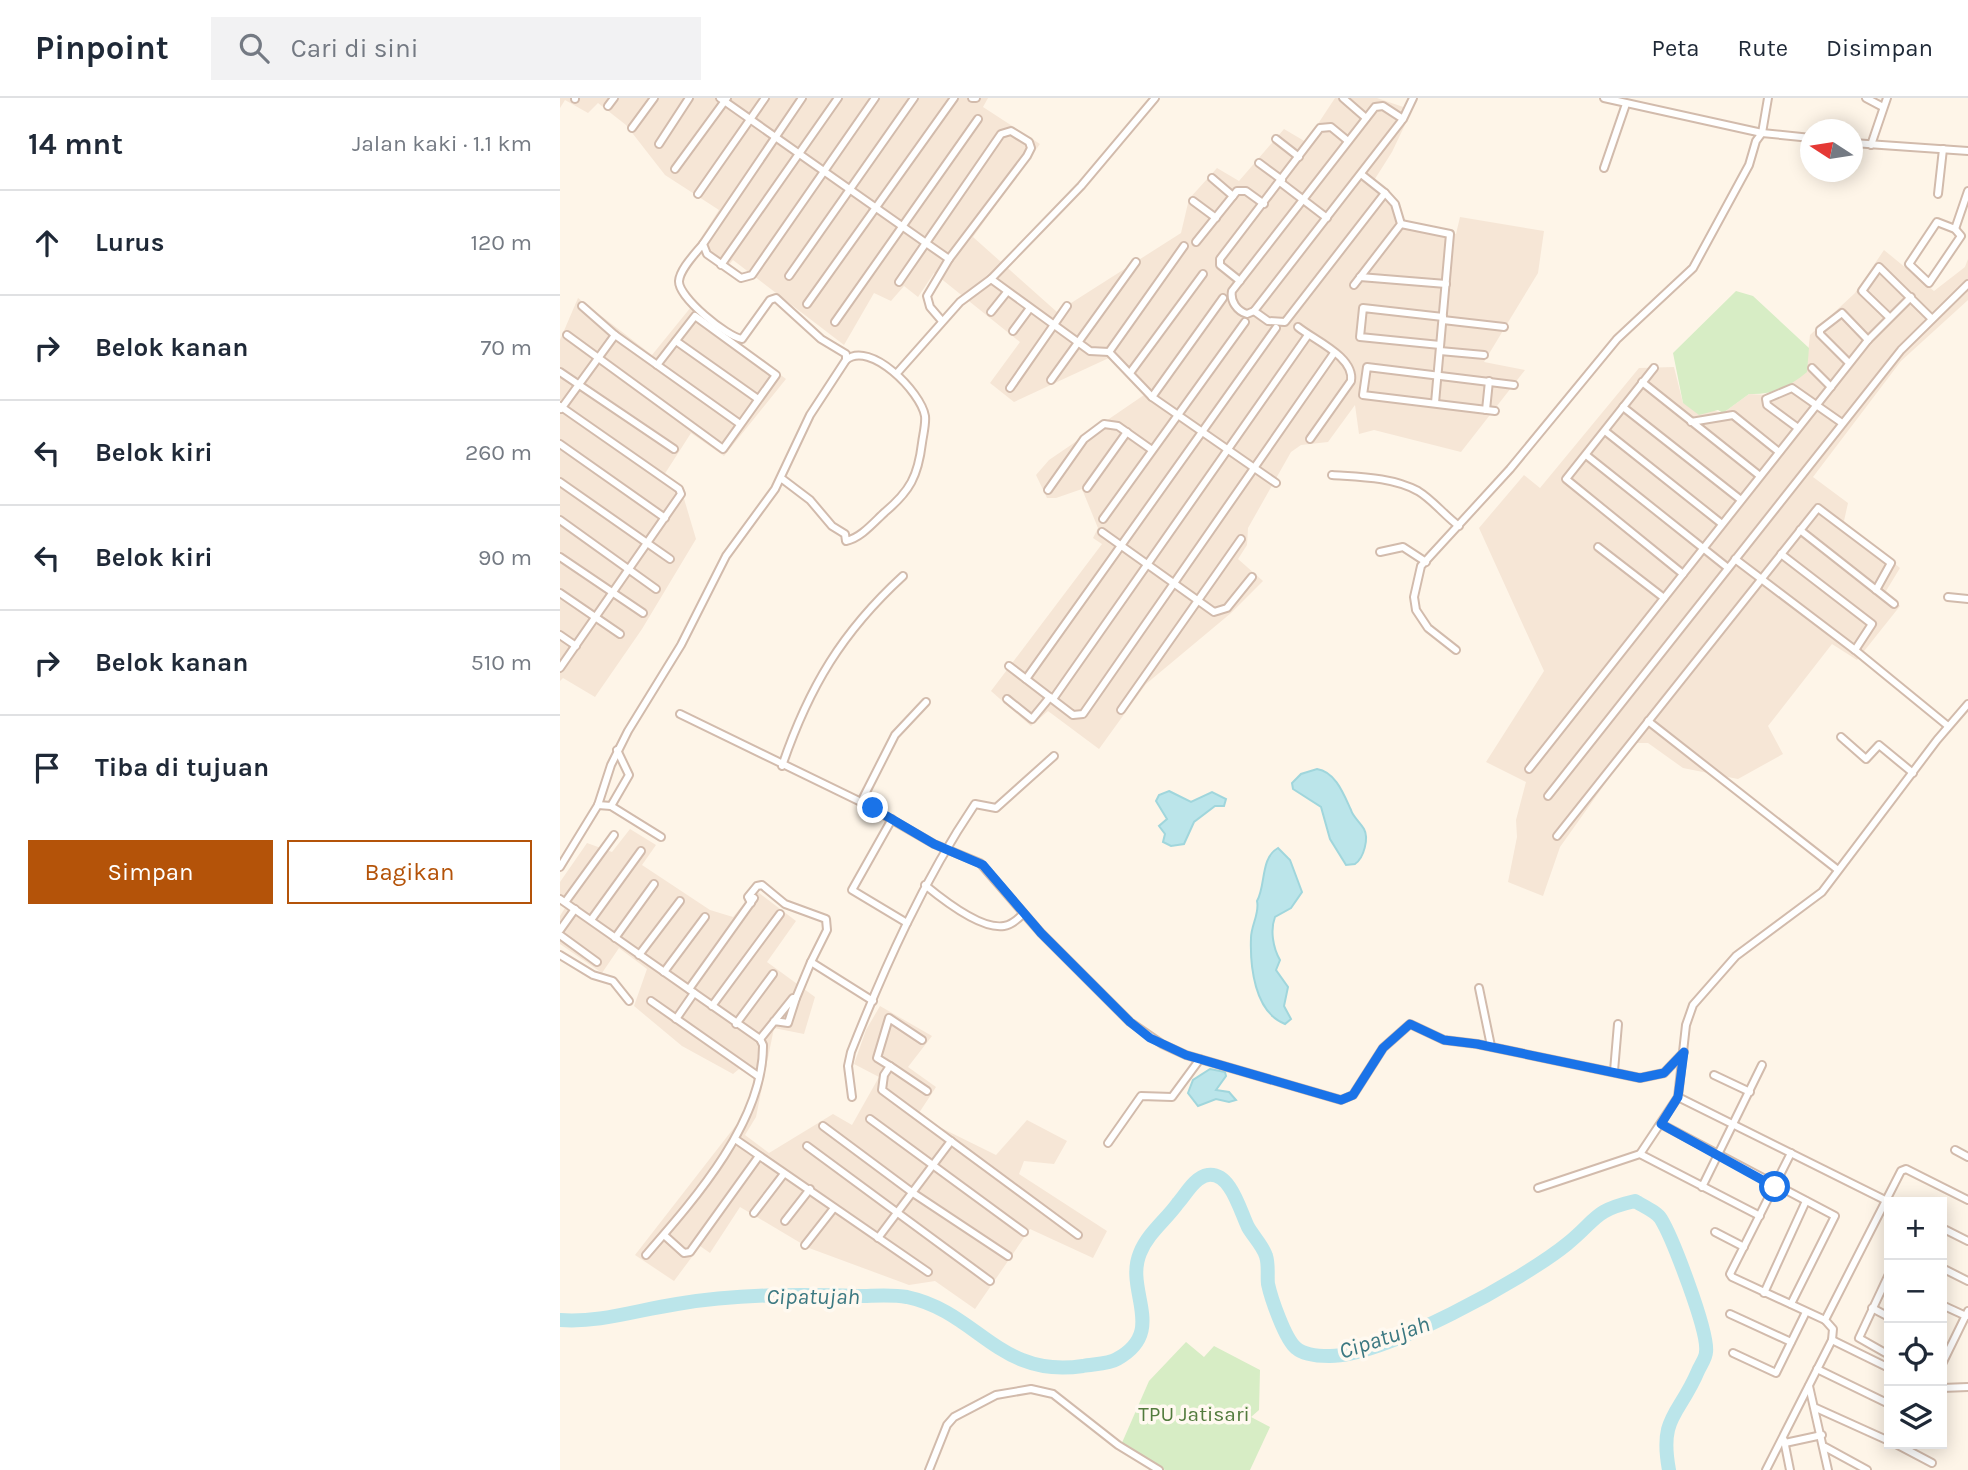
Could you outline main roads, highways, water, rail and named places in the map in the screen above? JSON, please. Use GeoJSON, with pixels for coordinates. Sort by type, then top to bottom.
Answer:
{"type":"FeatureCollection","features":[{"type":"Feature","properties":{"kind":"water"},"geometry":{"type":"Polygon","coordinates":[[[1317,769],[1334,779],[1353,815],[1364,829],[1365,848],[1355,864],[1346,865],[1330,839],[1321,807],[1293,789],[1292,783],[1301,774],[1317,769]]]}},
{"type":"Feature","properties":{"kind":"water"},"geometry":{"type":"Polygon","coordinates":[[[1169,791],[1191,802],[1212,792],[1226,799],[1224,806],[1215,806],[1194,822],[1184,844],[1171,846],[1163,842],[1165,834],[1159,826],[1167,819],[1156,801],[1159,795],[1169,791]]]}},
{"type":"Feature","properties":{"kind":"water"},"geometry":{"type":"Polygon","coordinates":[[[1278,848],[1290,860],[1302,892],[1291,908],[1275,917],[1273,928],[1274,945],[1280,960],[1276,970],[1288,987],[1284,1006],[1291,1019],[1285,1024],[1266,1009],[1260,999],[1253,974],[1251,949],[1251,933],[1266,865],[1268,858],[1278,848]]]}},
{"type":"Feature","properties":{"kind":"water"},"geometry":{"type":"Polygon","coordinates":[[[1210,1069],[1225,1072],[1226,1076],[1216,1090],[1229,1092],[1236,1100],[1229,1102],[1216,1099],[1198,1106],[1188,1093],[1193,1080],[1210,1069]]]}},
{"type":"Feature","properties":{"kind":"waterway","name":"Cipatujah"},"geometry":{"type":"LineString","coordinates":[[560,1320],[604,1318],[677,1304],[744,1297],[895,1296],[932,1305],[1009,1354],[1030,1363],[1054,1367],[1110,1362],[1132,1348],[1140,1336],[1142,1310],[1137,1267],[1143,1246],[1191,1186],[1208,1175],[1216,1176],[1229,1186],[1248,1227],[1265,1252],[1270,1290],[1287,1336],[1296,1348],[1303,1352],[1329,1356],[1353,1353],[1383,1344],[1452,1314],[1547,1259],[1603,1212],[1635,1201],[1661,1219],[1689,1285],[1705,1341],[1704,1359],[1669,1427],[1669,1470]]}},
{"type":"Feature","properties":{"kind":"park label","name":"TPU Jatisari"},"geometry":{"type":"Point","coordinates":[1194,1414]}}]}
